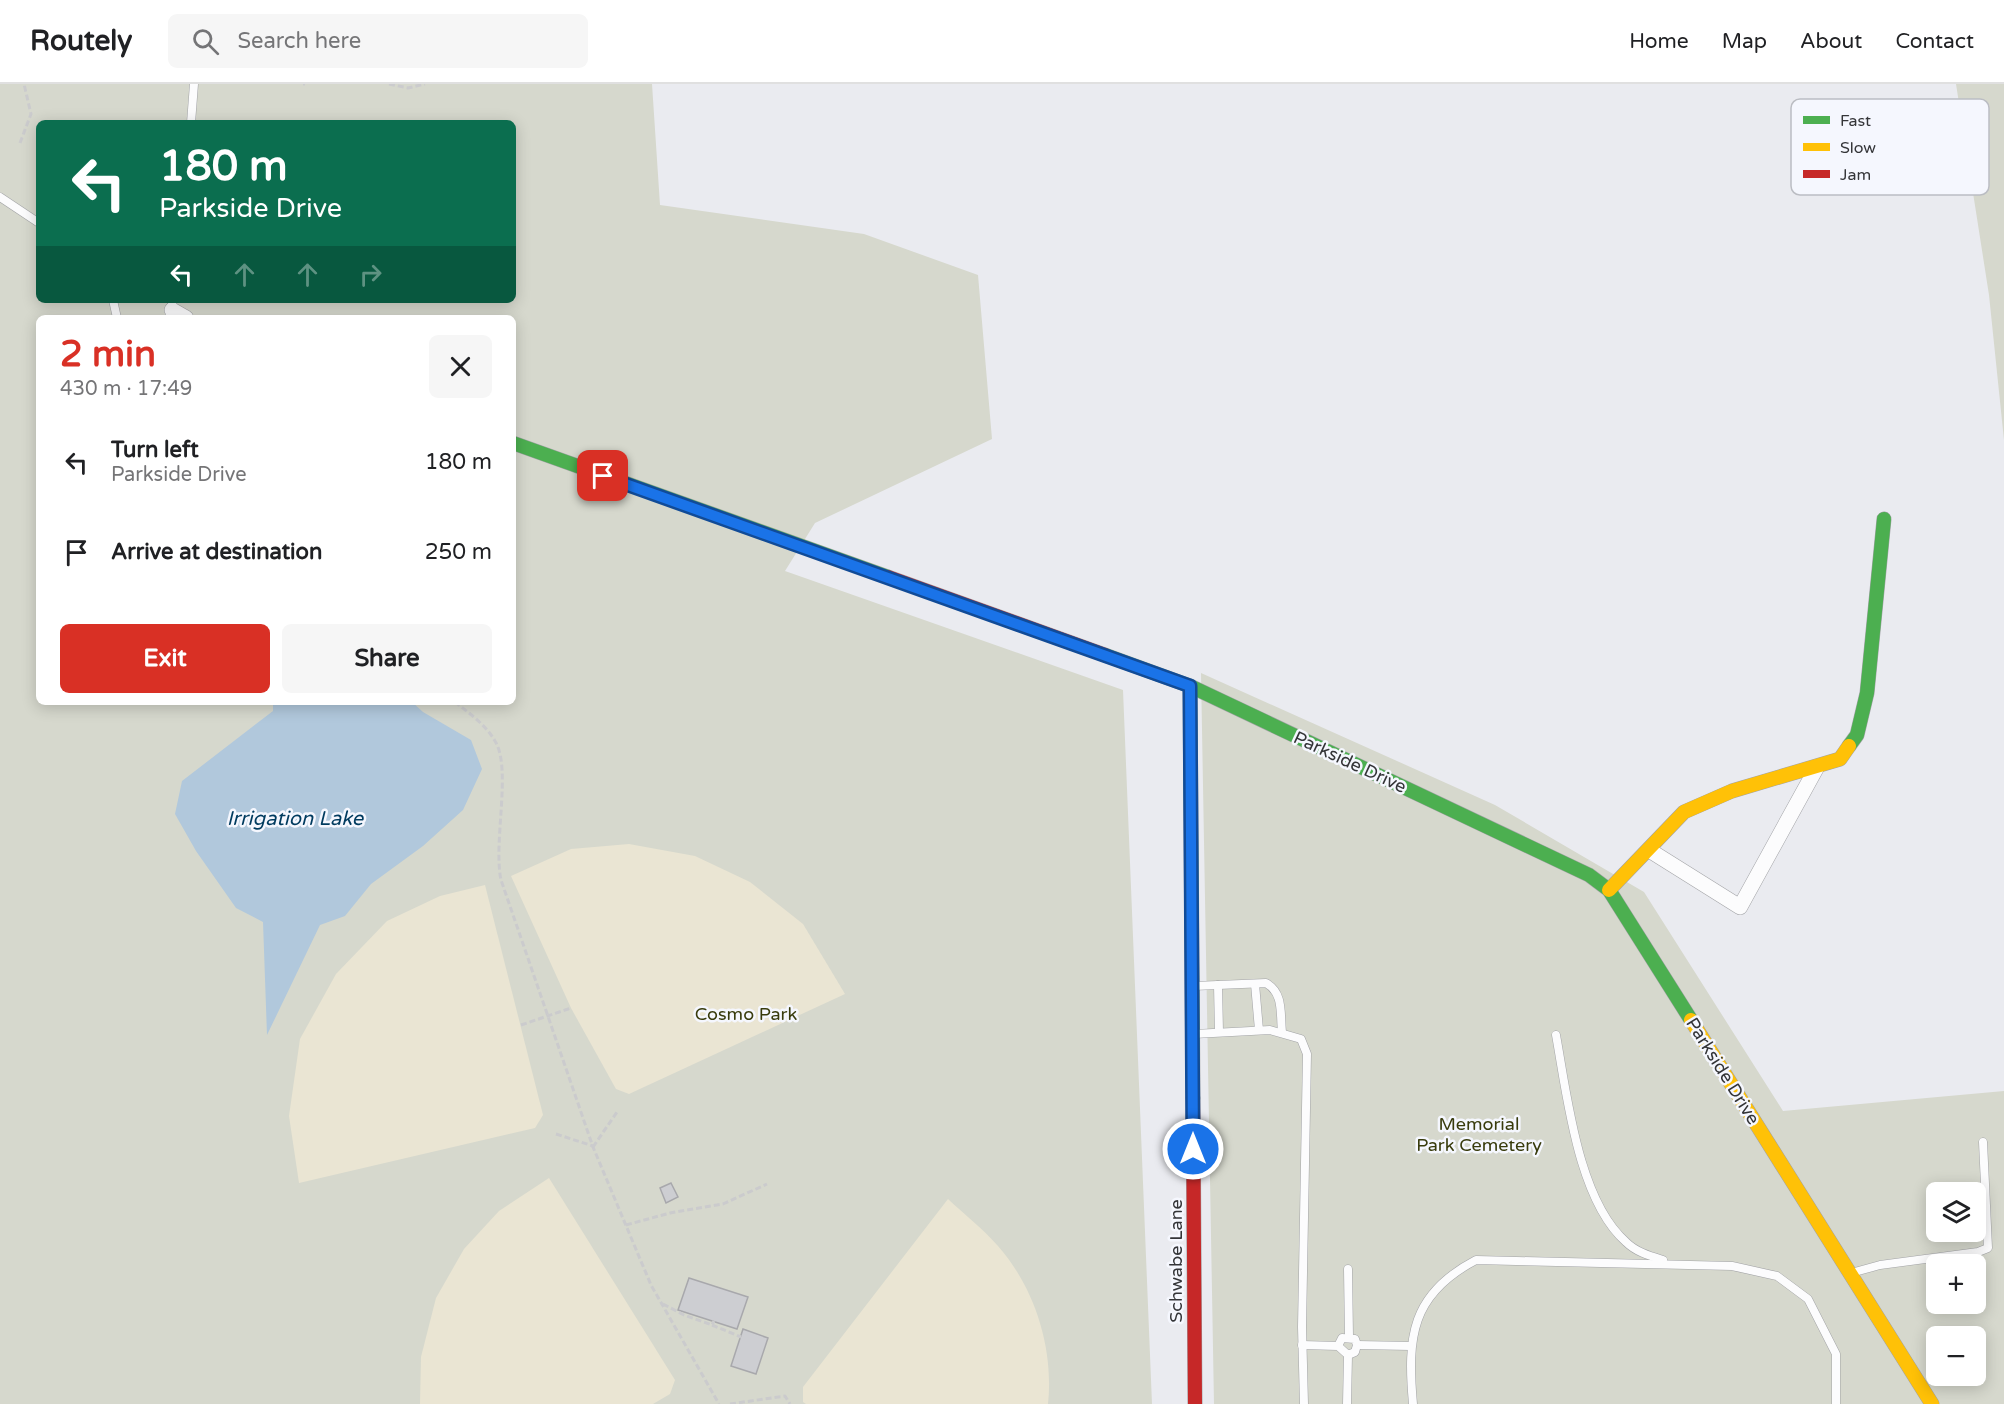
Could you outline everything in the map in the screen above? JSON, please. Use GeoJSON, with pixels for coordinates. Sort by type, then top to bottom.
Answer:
{"type":"FeatureCollection","features":[{"type":"Feature","properties":{"kind":"street","name":"Parkside Drive"},"geometry":{"type":"LineString","coordinates":[[516,444],[1190,686],[1589,875],[1609,890],[1932,1404]]}},
{"type":"Feature","properties":{"kind":"street"},"geometry":{"type":"LineString","coordinates":[[1609,890],[1684,812],[1732,791],[1840,759],[1857,735],[1867,693],[1884,519]]}},
{"type":"Feature","properties":{"kind":"street","name":"Schwabe Lane"},"geometry":{"type":"LineString","coordinates":[[1190,686],[1195,1404]]}},
{"type":"Feature","properties":{"kind":"street"},"geometry":{"type":"LineString","coordinates":[[1649,850],[1740,907],[1817,767]]}},
{"type":"Feature","properties":{"kind":"lane"},"geometry":{"type":"LineString","coordinates":[[191,120],[194,84]]}},
{"type":"Feature","properties":{"kind":"lane"},"geometry":{"type":"LineString","coordinates":[[0,197],[36,221]]}},
{"type":"Feature","properties":{"kind":"lane"},"geometry":{"type":"LineString","coordinates":[[1192,987],[1266,983],[1275,988],[1279,998],[1282,1032]]}},
{"type":"Feature","properties":{"kind":"lane"},"geometry":{"type":"LineString","coordinates":[[1255,984],[1259,1030]]}},
{"type":"Feature","properties":{"kind":"lane"},"geometry":{"type":"LineString","coordinates":[[1218,986],[1219,1032]]}},
{"type":"Feature","properties":{"kind":"lane"},"geometry":{"type":"LineString","coordinates":[[1192,1034],[1259,1030],[1282,1032],[1301,1039],[1308,1070],[1302,1344],[1304,1404]]}},
{"type":"Feature","properties":{"kind":"lane"},"geometry":{"type":"LineString","coordinates":[[1556,1035],[1581,1165],[1605,1214],[1625,1242],[1643,1254],[1673,1263]]}},
{"type":"Feature","properties":{"kind":"lane"},"geometry":{"type":"LineString","coordinates":[[1850,1273],[1880,1265],[1977,1252],[1988,1248],[1983,1142]]}},
{"type":"Feature","properties":{"kind":"lane"},"geometry":{"type":"LineString","coordinates":[[1413,1404],[1409,1360],[1421,1309],[1453,1272],[1476,1260],[1732,1266],[1777,1276],[1808,1299],[1836,1354],[1836,1404]]}},
{"type":"Feature","properties":{"kind":"lane"},"geometry":{"type":"LineString","coordinates":[[1348,1269],[1349,1337]]}},
{"type":"Feature","properties":{"kind":"lane"},"geometry":{"type":"LineString","coordinates":[[1338,1346],[1342,1338],[1355,1339],[1357,1346],[1355,1352],[1348,1355]]}},
{"type":"Feature","properties":{"kind":"lane"},"geometry":{"type":"LineString","coordinates":[[1302,1344],[1338,1346],[1348,1355],[1347,1404]]}},
{"type":"Feature","properties":{"kind":"lane"},"geometry":{"type":"LineString","coordinates":[[1357,1346],[1411,1346]]}},
{"type":"Feature","properties":{"kind":"path"},"geometry":{"type":"LineString","coordinates":[[20,143],[31,114],[24,84]]}},
{"type":"Feature","properties":{"kind":"path"},"geometry":{"type":"LineString","coordinates":[[389,84],[408,88],[425,84]]}},
{"type":"Feature","properties":{"kind":"path"},"geometry":{"type":"LineString","coordinates":[[459,705],[487,729],[496,742],[502,774],[497,861],[501,880],[593,1147],[661,1303],[719,1404]]}},
{"type":"Feature","properties":{"kind":"path"},"geometry":{"type":"LineString","coordinates":[[521,1025],[571,1008]]}},
{"type":"Feature","properties":{"kind":"path"},"geometry":{"type":"LineString","coordinates":[[593,1147],[617,1112]]}},
{"type":"Feature","properties":{"kind":"path"},"geometry":{"type":"LineString","coordinates":[[556,1134],[593,1147]]}},
{"type":"Feature","properties":{"kind":"path"},"geometry":{"type":"LineString","coordinates":[[626,1225],[670,1213],[723,1204],[766,1185]]}},
{"type":"Feature","properties":{"kind":"path"},"geometry":{"type":"LineString","coordinates":[[661,1303],[684,1315],[713,1323],[741,1337]]}},
{"type":"Feature","properties":{"kind":"path"},"geometry":{"type":"LineString","coordinates":[[730,1404],[785,1396],[790,1404]]}},
{"type":"Feature","properties":{"kind":"green space","name":"Cosmo Park"},"geometry":{"type":"Polygon","coordinates":[[[0,84],[652,84],[660,205],[864,234],[978,275],[992,439],[815,523],[785,571],[1123,690],[1152,1404],[0,1404],[0,84]]]}},
{"type":"Feature","properties":{"kind":"green space"},"geometry":{"type":"Polygon","coordinates":[[[1956,84],[2004,84],[2004,440],[1989,295],[1973,195],[1989,195],[1989,99],[1958,99],[1956,84]]]}},
{"type":"Feature","properties":{"kind":"green space","name":"Memorial Park Cemetery"},"geometry":{"type":"Polygon","coordinates":[[[1201,673],[1495,805],[1644,892],[1783,1111],[2004,1091],[2004,1404],[1214,1404],[1201,673]]]}},
{"type":"Feature","properties":{"kind":"sand"},"geometry":{"type":"Polygon","coordinates":[[[629,844],[695,856],[750,882],[803,924],[845,994],[629,1094],[616,1089],[571,1008],[511,876],[571,849],[629,844]]]}},
{"type":"Feature","properties":{"kind":"sand"},"geometry":{"type":"Polygon","coordinates":[[[485,885],[543,1115],[535,1128],[299,1183],[289,1116],[300,1039],[336,974],[387,921],[440,896],[485,885]]]}},
{"type":"Feature","properties":{"kind":"sand"},"geometry":{"type":"Polygon","coordinates":[[[549,1178],[675,1380],[670,1394],[653,1404],[420,1404],[421,1357],[436,1298],[464,1249],[499,1211],[549,1178]]]}},
{"type":"Feature","properties":{"kind":"sand"},"geometry":{"type":"Polygon","coordinates":[[[948,1199],[998,1246],[1011,1263],[1032,1300],[1045,1341],[1049,1383],[1048,1404],[806,1404],[803,1402],[803,1387],[948,1199]]]}},
{"type":"Feature","properties":{"kind":"water","name":"Irrigation Lake"},"geometry":{"type":"Polygon","coordinates":[[[273,705],[415,705],[423,712],[471,740],[482,769],[463,810],[423,846],[371,884],[345,916],[320,925],[267,1035],[263,922],[236,908],[196,851],[175,814],[182,781],[273,711],[273,705]]]}},
{"type":"Feature","properties":{"kind":"building"},"geometry":{"type":"Polygon","coordinates":[[[671,1183],[678,1197],[666,1203],[660,1188],[671,1183]]]}},
{"type":"Feature","properties":{"kind":"building"},"geometry":{"type":"Polygon","coordinates":[[[689,1278],[748,1297],[737,1329],[678,1310],[689,1278]]]}},
{"type":"Feature","properties":{"kind":"building"},"geometry":{"type":"Polygon","coordinates":[[[743,1329],[768,1338],[756,1374],[731,1366],[743,1329]]]}},
{"type":"Feature","properties":{"kind":"traffic: fast"},"geometry":{"type":"LineString","coordinates":[[516,444],[888,577]]}},
{"type":"Feature","properties":{"kind":"traffic: fast"},"geometry":{"type":"LineString","coordinates":[[1849,746],[1857,735],[1867,693],[1884,519]]}},
{"type":"Feature","properties":{"kind":"traffic: fast"},"geometry":{"type":"LineString","coordinates":[[1105,655],[1190,686],[1589,875],[1609,890],[1691,1020]]}},
{"type":"Feature","properties":{"kind":"traffic: fast"},"geometry":{"type":"LineString","coordinates":[[1190,686],[1193,1098]]}},
{"type":"Feature","properties":{"kind":"traffic: slow"},"geometry":{"type":"LineString","coordinates":[[1609,890],[1684,812],[1732,791],[1840,759],[1849,746]]}},
{"type":"Feature","properties":{"kind":"traffic: slow"},"geometry":{"type":"LineString","coordinates":[[1691,1020],[1932,1404]]}},
{"type":"Feature","properties":{"kind":"traffic: jam"},"geometry":{"type":"LineString","coordinates":[[888,577],[1105,655]]}},
{"type":"Feature","properties":{"kind":"traffic: jam"},"geometry":{"type":"LineString","coordinates":[[1193,1098],[1195,1404]]}},
{"type":"Feature","properties":{"kind":"route"},"geometry":{"type":"LineString","coordinates":[[603,476],[1190,686],[1193,1149]]}}]}
